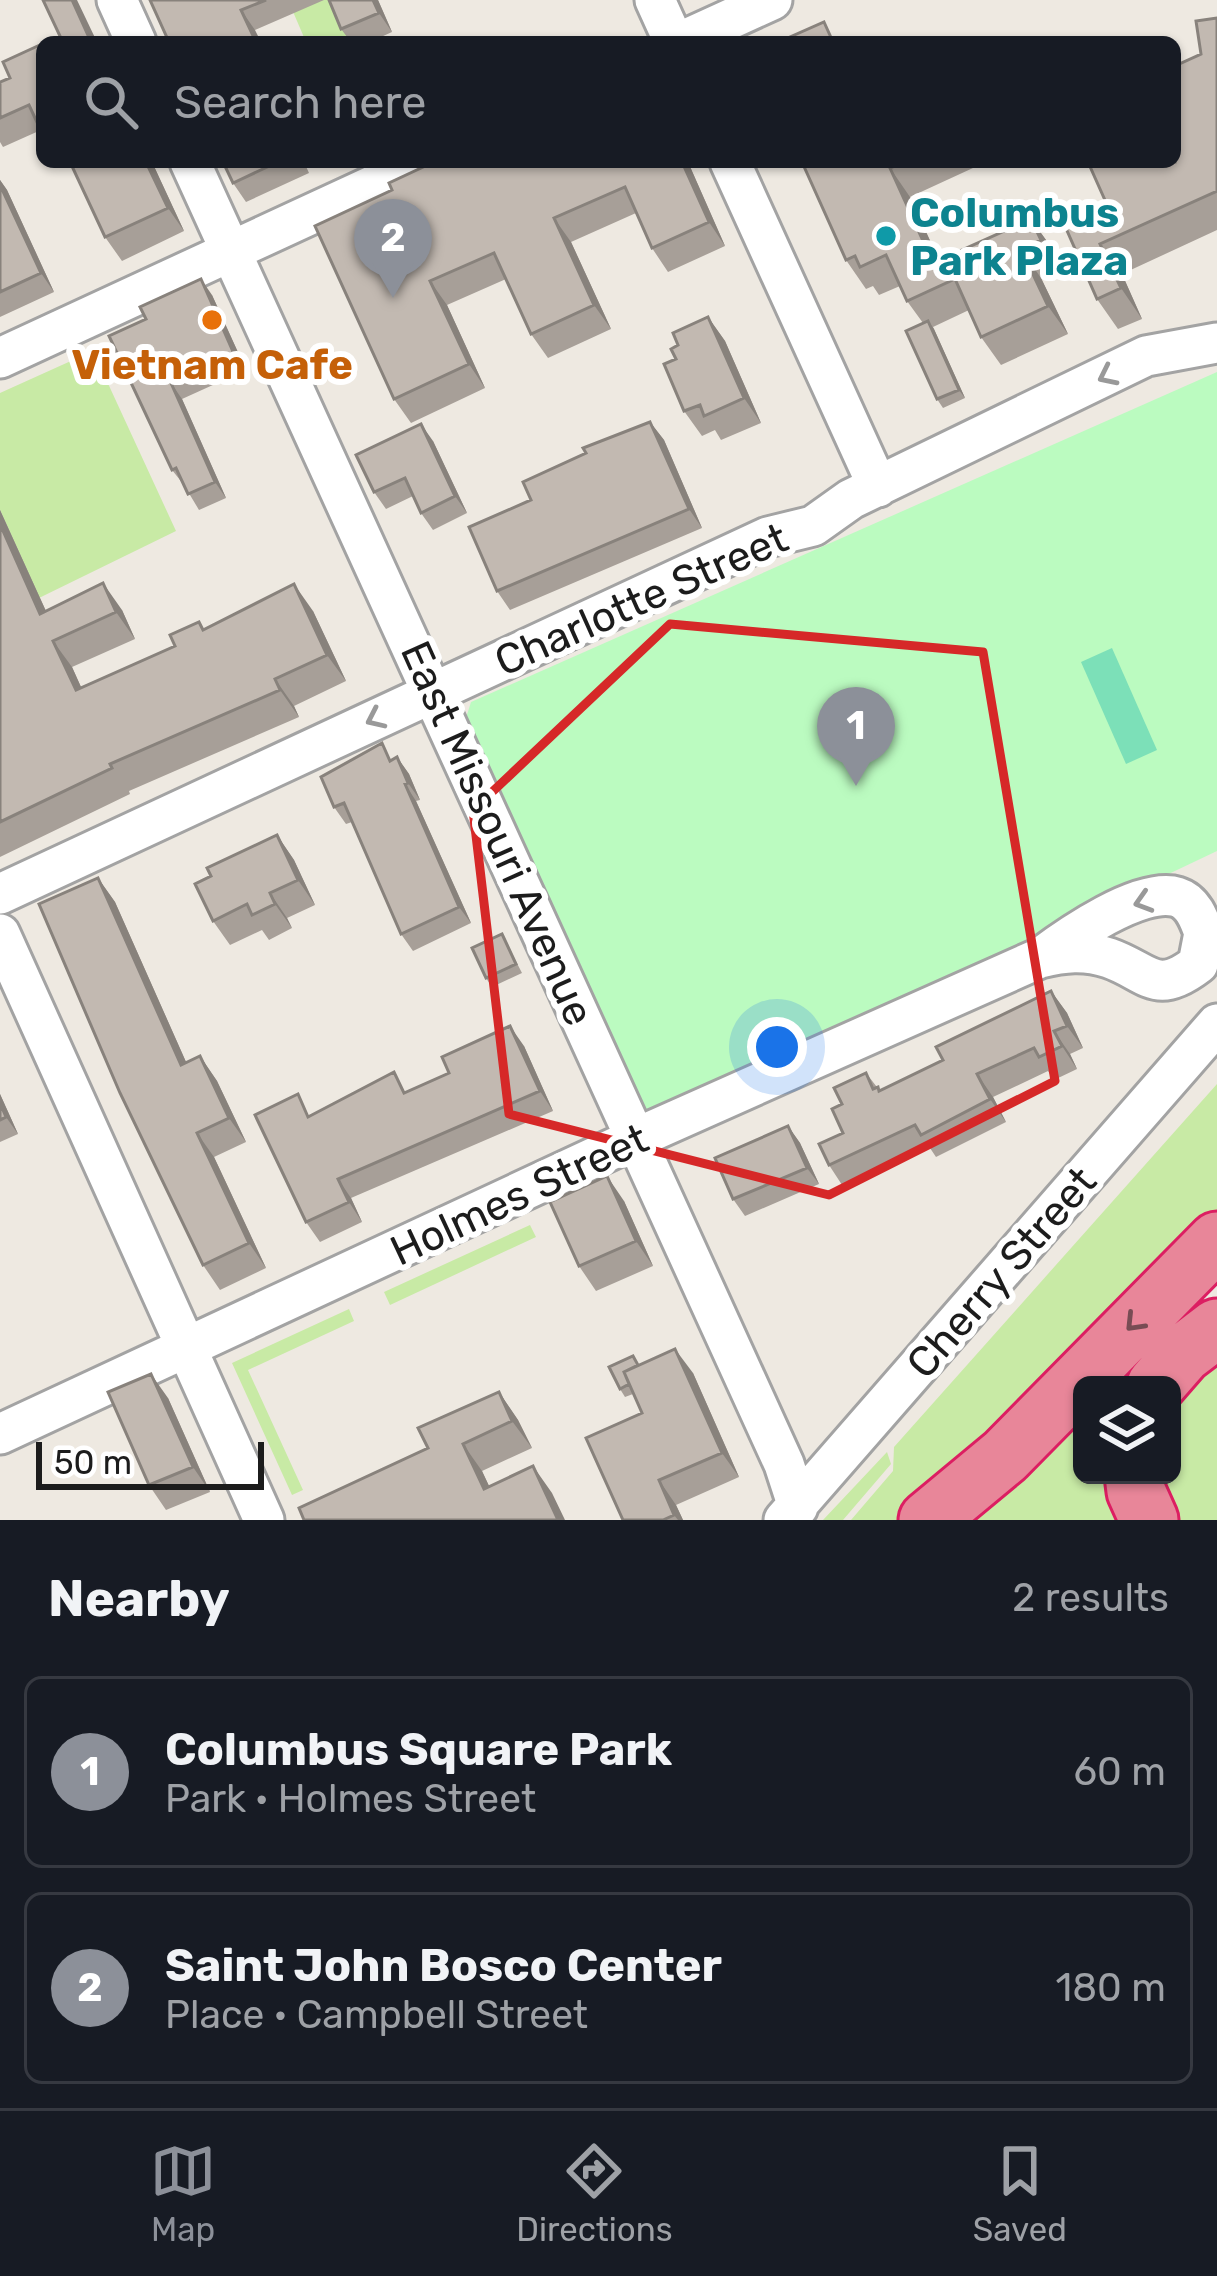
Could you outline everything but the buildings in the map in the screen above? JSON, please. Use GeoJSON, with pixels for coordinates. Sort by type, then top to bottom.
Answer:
{"type":"FeatureCollection","features":[{"type":"Feature","properties":{"kind":"highway"},"geometry":{"type":"LineString","coordinates":[[928,1520],[1005,1456],[1217,1241]]}},
{"type":"Feature","properties":{"kind":"highway"},"geometry":{"type":"LineString","coordinates":[[1164,1376],[1217,1328]]}},
{"type":"Feature","properties":{"kind":"highway"},"geometry":{"type":"LineString","coordinates":[[1137,1484],[1149,1520]]}},
{"type":"Feature","properties":{"kind":"street"},"geometry":{"type":"LineString","coordinates":[[116,0],[133,36]]}},
{"type":"Feature","properties":{"kind":"street"},"geometry":{"type":"LineString","coordinates":[[655,0],[674,36]]}},
{"type":"Feature","properties":{"kind":"street"},"geometry":{"type":"LineString","coordinates":[[691,36],[772,0]]}},
{"type":"Feature","properties":{"kind":"street","name":"East Missouri Avenue"},"geometry":{"type":"LineString","coordinates":[[193,168],[435,690],[784,1464],[791,1514]]}},
{"type":"Feature","properties":{"kind":"street"},"geometry":{"type":"LineString","coordinates":[[0,358],[411,168]]}},
{"type":"Feature","properties":{"kind":"street"},"geometry":{"type":"LineString","coordinates":[[733,168],[878,487]]}},
{"type":"Feature","properties":{"kind":"street","name":"Charlotte Street"},"geometry":{"type":"LineString","coordinates":[[0,894],[768,537],[813,526],[851,499],[1146,356],[1217,343]]}},
{"type":"Feature","properties":{"kind":"street"},"geometry":{"type":"LineString","coordinates":[[0,934],[264,1520]]}},
{"type":"Feature","properties":{"kind":"street","name":"Holmes Street"},"geometry":{"type":"LineString","coordinates":[[0,1434],[634,1139],[1040,958]]}},
{"type":"Feature","properties":{"kind":"street","name":"Cherry Street"},"geometry":{"type":"LineString","coordinates":[[791,1514],[1217,1024]]}},
{"type":"Feature","properties":{"kind":"highlighted area"},"geometry":{"type":"Polygon","coordinates":[[[670,624],[983,652],[1055,1081],[829,1195],[509,1114],[473,810],[670,624]]]}},
{"type":"Feature","properties":{"kind":"green space"},"geometry":{"type":"Polygon","coordinates":[[[288,0],[334,0],[349,36],[303,36],[288,0]]]}},
{"type":"Feature","properties":{"kind":"green space"},"geometry":{"type":"Polygon","coordinates":[[[93,351],[176,531],[39,598],[0,510],[0,393],[93,351]]]}},
{"type":"Feature","properties":{"kind":"green space"},"geometry":{"type":"Polygon","coordinates":[[[1217,372],[1217,851],[670,1111],[645,1113],[465,721],[471,702],[1217,372]]]}},
{"type":"Feature","properties":{"kind":"green space"},"geometry":{"type":"Polygon","coordinates":[[[1112,648],[1157,750],[1126,764],[1081,662],[1112,648]]]}},
{"type":"Feature","properties":{"kind":"green space"},"geometry":{"type":"Polygon","coordinates":[[[1217,1084],[1217,1226],[906,1520],[851,1520],[893,1471],[894,1447],[1217,1084]]]}},
{"type":"Feature","properties":{"kind":"green space"},"geometry":{"type":"Polygon","coordinates":[[[530,1225],[536,1237],[390,1305],[384,1292],[530,1225]]]}},
{"type":"Feature","properties":{"kind":"green space"},"geometry":{"type":"Polygon","coordinates":[[[349,1309],[354,1321],[248,1370],[303,1490],[292,1495],[232,1363],[349,1309]]]}},
{"type":"Feature","properties":{"kind":"green space"},"geometry":{"type":"Polygon","coordinates":[[[1217,1359],[1217,1520],[1165,1520],[1152,1484],[1181,1484],[1181,1391],[1217,1359]]]}},
{"type":"Feature","properties":{"kind":"green space"},"geometry":{"type":"Polygon","coordinates":[[[1073,1409],[1073,1484],[1114,1484],[1122,1520],[958,1520],[1073,1409]]]}},
{"type":"Feature","properties":{"kind":"green space"},"geometry":{"type":"Polygon","coordinates":[[[887,1452],[891,1464],[843,1520],[823,1520],[887,1452]]]}},
{"type":"Feature","properties":{"kind":"place","name":"Columbus Park Plaza"},"geometry":{"type":"Point","coordinates":[886,236]}},
{"type":"Feature","properties":{"kind":"place","name":"Saint John Bosco Center"},"geometry":{"type":"Point","coordinates":[393,298]}},
{"type":"Feature","properties":{"kind":"place","name":"Vietnam Cafe"},"geometry":{"type":"Point","coordinates":[212,320]}},
{"type":"Feature","properties":{"kind":"place","name":"Columbus Square Park"},"geometry":{"type":"Point","coordinates":[856,786]}}]}
